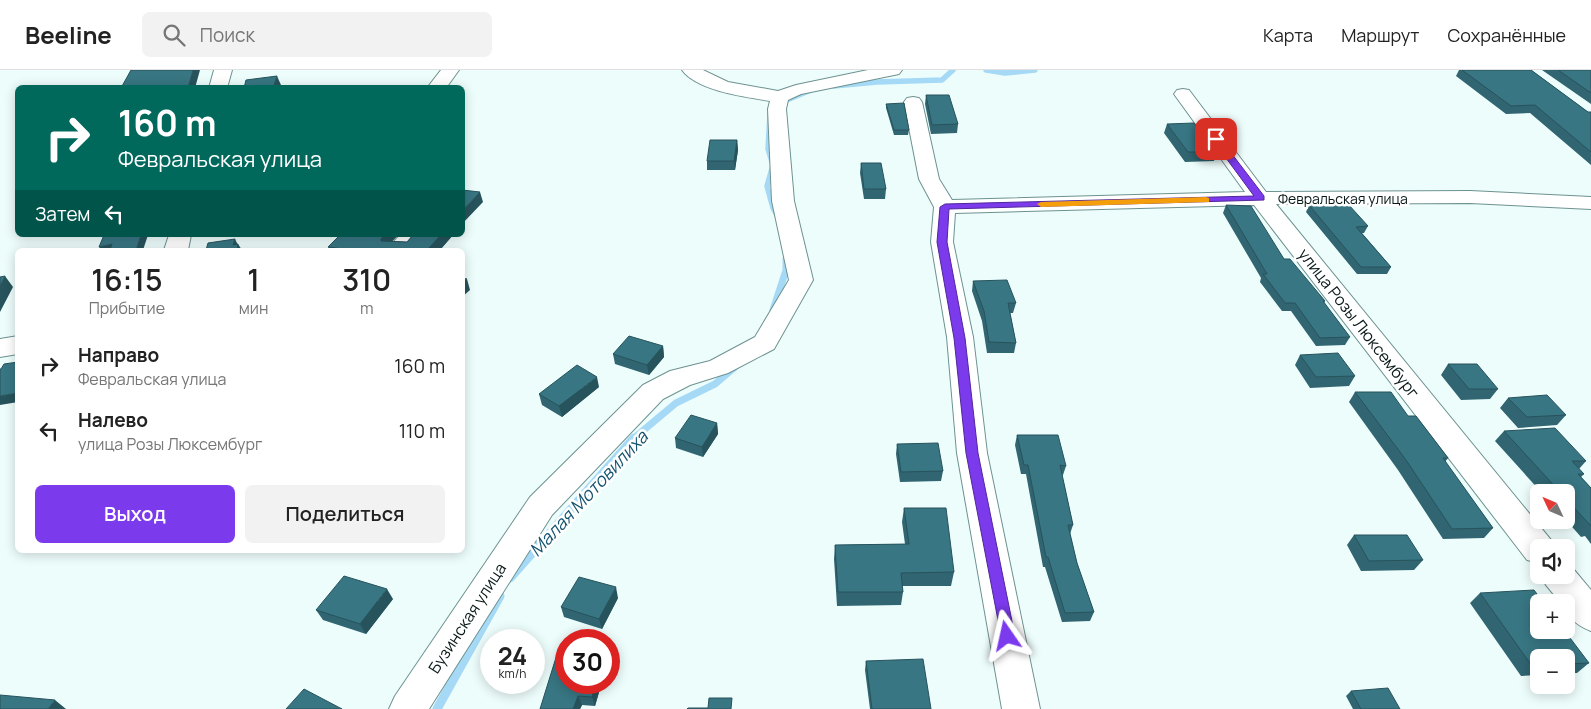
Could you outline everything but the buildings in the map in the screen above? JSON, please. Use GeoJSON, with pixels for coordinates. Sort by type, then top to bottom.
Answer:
{"type":"FeatureCollection","features":[{"type":"Feature","properties":{"kind":"street"},"geometry":{"type":"LineString","coordinates":[[219,85],[223,70]]}},
{"type":"Feature","properties":{"kind":"street"},"geometry":{"type":"LineString","coordinates":[[438,85],[450,70]]}},
{"type":"Feature","properties":{"kind":"street"},"geometry":{"type":"LineString","coordinates":[[691,70],[702,79],[742,90],[778,103],[796,90],[893,70]]}},
{"type":"Feature","properties":{"kind":"street","name":"улица Розы Люксембург"},"geometry":{"type":"LineString","coordinates":[[1183,94],[1260,198],[1530,539]]}},
{"type":"Feature","properties":{"kind":"street"},"geometry":{"type":"LineString","coordinates":[[913,102],[929,180],[945,207],[942,242],[960,338],[972,453],[1021,709]]}},
{"type":"Feature","properties":{"kind":"street","name":"Бузинская улица"},"geometry":{"type":"LineString","coordinates":[[408,709],[541,506],[653,392],[680,378],[720,367],[766,343],[801,280],[783,201],[778,103]]}},
{"type":"Feature","properties":{"kind":"street","name":"Февральская улица"},"geometry":{"type":"LineString","coordinates":[[945,207],[1260,198],[1470,197],[1591,203]]}},
{"type":"Feature","properties":{"kind":"street"},"geometry":{"type":"LineString","coordinates":[[400,248],[411,237]]}},
{"type":"Feature","properties":{"kind":"street"},"geometry":{"type":"LineString","coordinates":[[0,348],[15,345]]}},
{"type":"Feature","properties":{"kind":"street"},"geometry":{"type":"LineString","coordinates":[[1565,584],[1591,616]]}},
{"type":"Feature","properties":{"kind":"waterway"},"geometry":{"type":"LineString","coordinates":[[834,86],[877,82],[942,80],[953,70]]}},
{"type":"Feature","properties":{"kind":"waterway"},"geometry":{"type":"LineString","coordinates":[[986,70],[1005,73],[1035,70]]}},
{"type":"Feature","properties":{"kind":"waterway"},"geometry":{"type":"LineString","coordinates":[[782,102],[811,90]]}},
{"type":"Feature","properties":{"kind":"waterway","name":"Малая Мотовилиха"},"geometry":{"type":"LineString","coordinates":[[770,114],[768,149],[773,165],[767,186],[773,208],[779,219]]}},
{"type":"Feature","properties":{"kind":"waterway","name":"Малая Мотовилиха"},"geometry":{"type":"LineString","coordinates":[[773,310],[786,270],[786,259]]}},
{"type":"Feature","properties":{"kind":"waterway","name":"Малая Мотовилиха"},"geometry":{"type":"LineString","coordinates":[[633,439],[676,403],[715,384],[735,367]]}},
{"type":"Feature","properties":{"kind":"waterway","name":"Малая Мотовилиха"},"geometry":{"type":"LineString","coordinates":[[510,578],[633,439]]}},
{"type":"Feature","properties":{"kind":"waterway","name":"Малая Мотовилиха"},"geometry":{"type":"LineString","coordinates":[[437,709],[500,596]]}},
{"type":"Feature","properties":{"kind":"slow traffic"},"geometry":{"type":"LineString","coordinates":[[1041,204],[1206,200]]}},
{"type":"Feature","properties":{"kind":"route"},"geometry":{"type":"LineString","coordinates":[[1007,636],[972,453],[960,338],[942,242],[945,207],[1260,198],[1216,139]]}}]}
